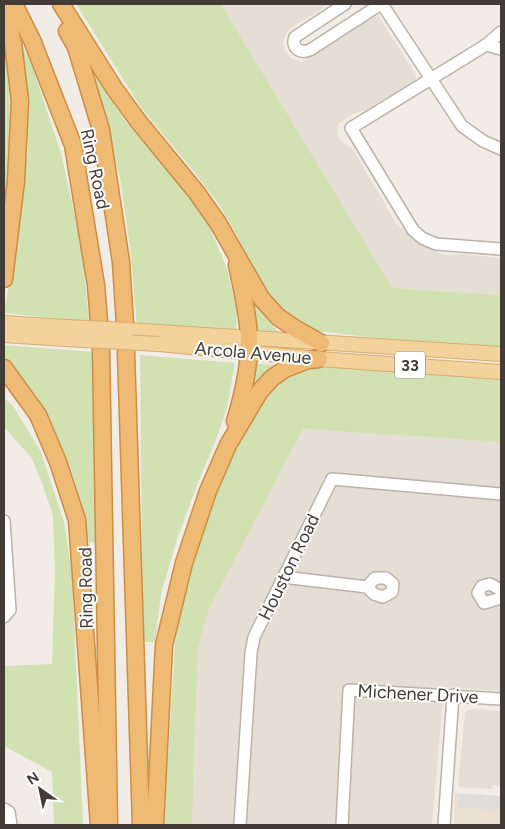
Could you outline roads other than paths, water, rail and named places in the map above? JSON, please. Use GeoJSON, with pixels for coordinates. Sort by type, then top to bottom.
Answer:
{"type":"FeatureCollection","features":[{"type":"Feature","properties":{"kind":"highway","name":"Ring Road"},"geometry":{"type":"LineString","coordinates":[[14,4],[32,40],[73,145],[96,285],[99,322]]}},
{"type":"Feature","properties":{"kind":"highway","name":"Ring Road"},"geometry":{"type":"LineString","coordinates":[[54,4],[76,47],[101,130],[121,262],[125,324]]}},
{"type":"Feature","properties":{"kind":"highway"},"geometry":{"type":"LineString","coordinates":[[62,4],[114,88],[138,121],[197,193],[218,223],[261,298],[320,351],[285,369],[272,378],[258,393],[228,445],[208,491],[184,564],[164,645],[155,825]]}},
{"type":"Feature","properties":{"kind":"highway"},"geometry":{"type":"LineString","coordinates":[[4,7],[13,43],[20,101],[16,181],[4,279]]}},
{"type":"Feature","properties":{"kind":"highway"},"geometry":{"type":"LineString","coordinates":[[4,230],[16,181]]}},
{"type":"Feature","properties":{"kind":"highway"},"geometry":{"type":"LineString","coordinates":[[228,445],[241,402],[249,344],[245,303],[234,249]]}},
{"type":"Feature","properties":{"kind":"highway","name":"Ring Road"},"geometry":{"type":"LineString","coordinates":[[101,350],[109,825]]}},
{"type":"Feature","properties":{"kind":"highway"},"geometry":{"type":"LineString","coordinates":[[126,352],[140,825]]}},
{"type":"Feature","properties":{"kind":"highway"},"geometry":{"type":"LineString","coordinates":[[4,368],[38,415],[58,462],[77,520],[99,825]]}},
{"type":"Feature","properties":{"kind":"highway"},"geometry":{"type":"LineString","coordinates":[[4,389],[24,412],[58,462]]}},
{"type":"Feature","properties":{"kind":"main road","name":"Arcola Avenue"},"geometry":{"type":"LineString","coordinates":[[4,323],[66,333],[249,344],[501,372]]}},
{"type":"Feature","properties":{"kind":"main road","name":"Arcola Avenue"},"geometry":{"type":"LineString","coordinates":[[4,335],[66,333]]}},
{"type":"Feature","properties":{"kind":"main road","name":"Arcola Avenue"},"geometry":{"type":"LineString","coordinates":[[320,351],[501,354]]}},
{"type":"Feature","properties":{"kind":"street"},"geometry":{"type":"LineString","coordinates":[[345,4],[295,36],[293,42],[295,48],[305,52],[310,50],[382,4],[462,126],[483,141],[501,149]]}},
{"type":"Feature","properties":{"kind":"street"},"geometry":{"type":"LineString","coordinates":[[501,32],[486,45],[351,128],[413,230],[422,238],[436,244],[501,249]]}},
{"type":"Feature","properties":{"kind":"street"},"geometry":{"type":"LineString","coordinates":[[486,45],[501,49]]}},
{"type":"Feature","properties":{"kind":"street","name":"Houston Road"},"geometry":{"type":"LineString","coordinates":[[240,825],[251,653],[254,637],[332,479],[501,494]]}},
{"type":"Feature","properties":{"kind":"street"},"geometry":{"type":"LineString","coordinates":[[4,527],[10,610],[4,616]]}},
{"type":"Feature","properties":{"kind":"street"},"geometry":{"type":"LineString","coordinates":[[284,578],[367,587]]}},
{"type":"Feature","properties":{"kind":"street"},"geometry":{"type":"LineString","coordinates":[[501,590],[490,584],[482,586],[478,593],[484,603],[501,598]]}},
{"type":"Feature","properties":{"kind":"street","name":"Michener Drive"},"geometry":{"type":"LineString","coordinates":[[342,825],[349,690],[501,699]]}},
{"type":"Feature","properties":{"kind":"street"},"geometry":{"type":"LineString","coordinates":[[444,825],[453,695]]}},
{"type":"Feature","properties":{"kind":"street"},"geometry":{"type":"LineString","coordinates":[[4,809],[9,812],[11,825]]}}]}
